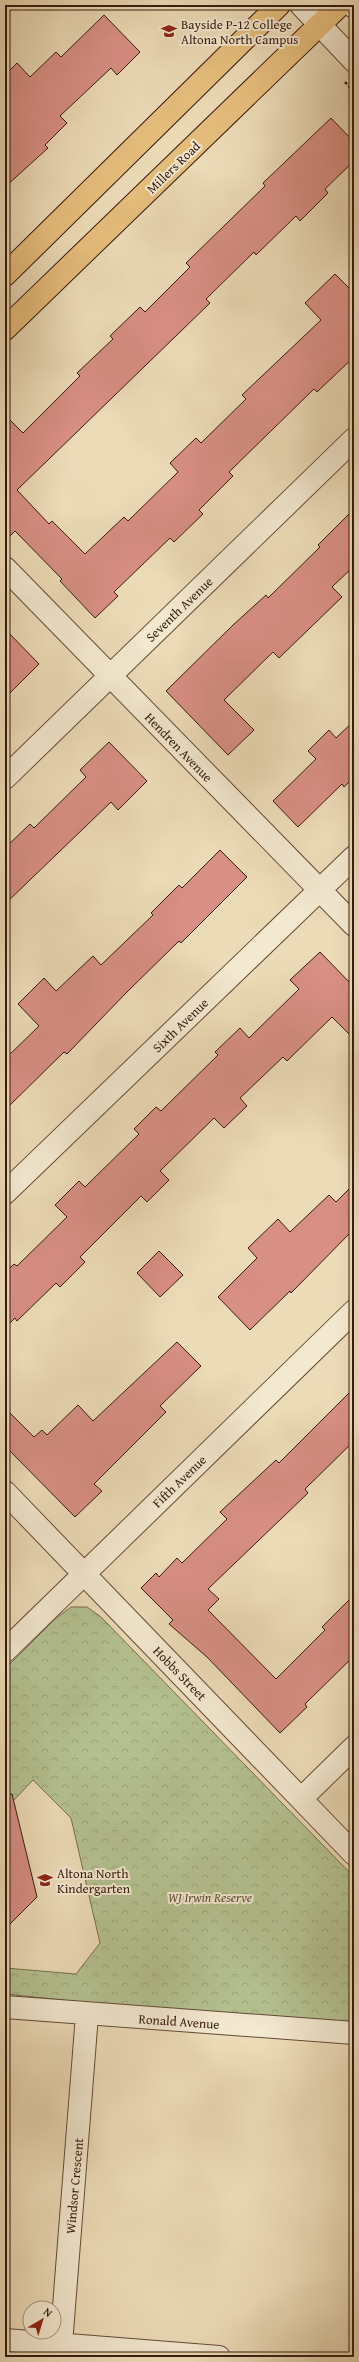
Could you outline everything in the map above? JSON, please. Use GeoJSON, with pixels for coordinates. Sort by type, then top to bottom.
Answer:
{"type":"FeatureCollection","features":[{"type":"Feature","properties":{"kind":"main road"},"geometry":{"type":"LineString","coordinates":[[5,275],[279,5]]}},
{"type":"Feature","properties":{"kind":"main road","name":"Millers Road"},"geometry":{"type":"LineString","coordinates":[[5,330],[340,5]]}},
{"type":"Feature","properties":{"kind":"street"},"geometry":{"type":"LineString","coordinates":[[301,5],[354,61]]}},
{"type":"Feature","properties":{"kind":"street","name":"Seventh Avenue"},"geometry":{"type":"LineString","coordinates":[[5,778],[354,439]]}},
{"type":"Feature","properties":{"kind":"street","name":"Hendren Avenue"},"geometry":{"type":"LineString","coordinates":[[5,568],[354,925]]}},
{"type":"Feature","properties":{"kind":"street","name":"Sixth Avenue"},"geometry":{"type":"LineString","coordinates":[[5,1193],[354,857]]}},
{"type":"Feature","properties":{"kind":"street","name":"Fifth Avenue"},"geometry":{"type":"LineString","coordinates":[[5,1651],[354,1311]]}},
{"type":"Feature","properties":{"kind":"street","name":"Hobbs Street"},"geometry":{"type":"LineString","coordinates":[[5,1492],[354,1854]]}},
{"type":"Feature","properties":{"kind":"street"},"geometry":{"type":"LineString","coordinates":[[301,1799],[354,1747]]}},
{"type":"Feature","properties":{"kind":"street","name":"Ronald Avenue"},"geometry":{"type":"LineString","coordinates":[[5,2008],[354,2033]]}},
{"type":"Feature","properties":{"kind":"street","name":"Windsor Crescent"},"geometry":{"type":"LineString","coordinates":[[60,2351],[87,2015]]}},
{"type":"Feature","properties":{"kind":"street"},"geometry":{"type":"LineString","coordinates":[[5,2340],[60,2351],[219,2357]]}},
{"type":"Feature","properties":{"kind":"green space","name":"WJ Irwin Reserve"},"geometry":{"type":"Polygon","coordinates":[[[71,1607],[87,1607],[101,1617],[354,1877],[354,2030],[5,1994],[5,1968],[76,1974],[100,1943],[71,1818],[33,1780],[14,1800],[5,1793],[5,1669],[55,1619],[71,1607]]]}},
{"type":"Feature","properties":{"kind":"building"},"geometry":{"type":"Polygon","coordinates":[[[104,15],[140,52],[117,75],[111,68],[60,116],[67,123],[45,145],[48,148],[5,187],[5,75],[17,63],[30,77],[56,52],[61,57],[104,15]]]}},
{"type":"Feature","properties":{"kind":"building"},"geometry":{"type":"Polygon","coordinates":[[[331,118],[354,142],[354,161],[325,189],[328,193],[300,221],[296,216],[256,255],[254,252],[206,299],[210,303],[17,490],[49,524],[52,521],[85,554],[124,517],[128,521],[178,472],[170,463],[196,438],[201,443],[246,399],[242,395],[321,320],[305,303],[335,274],[354,293],[354,357],[317,392],[314,389],[229,472],[233,476],[199,510],[203,514],[174,542],[170,538],[114,592],[118,596],[95,618],[60,581],[62,579],[15,531],[5,541],[5,415],[23,433],[80,376],[77,373],[113,339],[110,336],[140,307],[145,312],[190,267],[186,263],[265,186],[263,183],[331,118]]]}},
{"type":"Feature","properties":{"kind":"building"},"geometry":{"type":"Polygon","coordinates":[[[354,509],[354,566],[332,587],[342,597],[279,658],[273,652],[224,700],[254,730],[228,755],[166,691],[233,625],[266,595],[268,598],[320,547],[318,545],[354,509]]]}},
{"type":"Feature","properties":{"kind":"building"},"geometry":{"type":"Polygon","coordinates":[[[5,629],[39,664],[5,698],[5,629]]]}},
{"type":"Feature","properties":{"kind":"building"},"geometry":{"type":"Polygon","coordinates":[[[354,721],[354,777],[344,787],[342,784],[298,827],[273,801],[316,759],[308,751],[329,730],[336,738],[354,721]]]}},
{"type":"Feature","properties":{"kind":"building"},"geometry":{"type":"Polygon","coordinates":[[[109,742],[147,781],[118,810],[111,802],[5,904],[5,848],[30,824],[34,828],[86,777],[80,770],[109,742]]]}},
{"type":"Feature","properties":{"kind":"building"},"geometry":{"type":"Polygon","coordinates":[[[220,850],[247,877],[181,943],[179,941],[127,992],[67,1054],[64,1052],[5,1110],[5,1059],[39,1026],[18,1004],[44,978],[56,991],[93,956],[101,965],[153,915],[151,913],[179,885],[182,888],[220,850]]]}},
{"type":"Feature","properties":{"kind":"building"},"geometry":{"type":"Polygon","coordinates":[[[320,952],[354,987],[354,1039],[332,1017],[287,1061],[283,1057],[240,1098],[247,1106],[224,1128],[214,1118],[160,1171],[169,1180],[147,1202],[141,1196],[80,1257],[85,1262],[60,1287],[56,1283],[17,1321],[15,1318],[5,1328],[5,1273],[14,1264],[17,1266],[67,1217],[55,1205],[79,1181],[85,1187],[139,1134],[134,1129],[156,1107],[161,1111],[218,1055],[215,1052],[240,1028],[249,1038],[299,989],[290,980],[320,952]]]}},
{"type":"Feature","properties":{"kind":"building"},"geometry":{"type":"Polygon","coordinates":[[[354,1184],[354,1229],[291,1293],[290,1291],[250,1330],[218,1297],[257,1258],[248,1248],[278,1219],[290,1232],[329,1195],[336,1202],[354,1184]]]}},
{"type":"Feature","properties":{"kind":"building"},"geometry":{"type":"Polygon","coordinates":[[[159,1251],[183,1275],[160,1297],[137,1273],[159,1251]]]}},
{"type":"Feature","properties":{"kind":"building"},"geometry":{"type":"Polygon","coordinates":[[[177,1342],[201,1366],[160,1406],[166,1412],[94,1484],[102,1491],[75,1517],[5,1446],[5,1408],[34,1437],[42,1430],[47,1435],[78,1405],[93,1421],[177,1342]]]}},
{"type":"Feature","properties":{"kind":"building"},"geometry":{"type":"Polygon","coordinates":[[[354,1388],[354,1441],[305,1489],[308,1493],[208,1589],[219,1599],[208,1610],[276,1679],[325,1630],[322,1627],[354,1595],[354,1656],[305,1704],[307,1707],[280,1733],[207,1657],[169,1624],[173,1620],[141,1588],[156,1573],[159,1577],[177,1558],[182,1563],[227,1519],[220,1512],[276,1460],[279,1463],[354,1388]]]}},
{"type":"Feature","properties":{"kind":"building"},"geometry":{"type":"Polygon","coordinates":[[[12,1794],[37,1897],[5,1929],[5,1795],[12,1794]]]}},
{"type":"Feature","properties":{"kind":"place","name":"Bayside P-12 College Altona North Campus"},"geometry":{"type":"Point","coordinates":[169,31]}},
{"type":"Feature","properties":{"kind":"place","name":"Altona North Kindergarten"},"geometry":{"type":"Point","coordinates":[45,1880]}}]}
